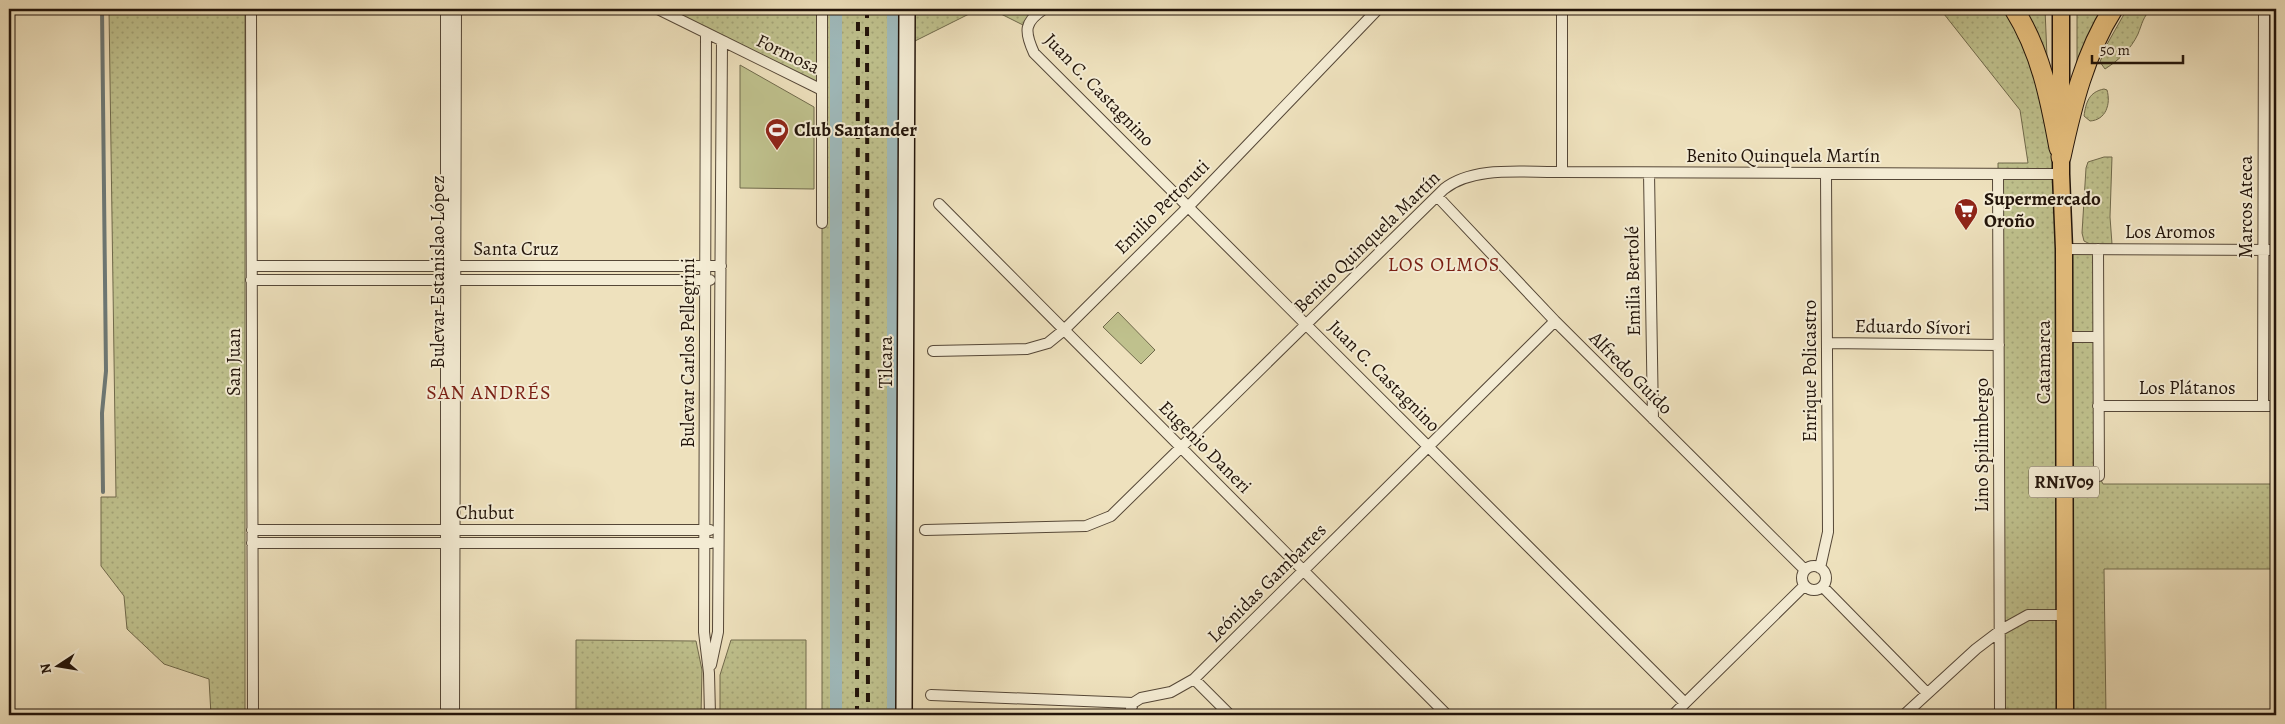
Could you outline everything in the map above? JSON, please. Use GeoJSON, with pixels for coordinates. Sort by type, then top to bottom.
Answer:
{"type":"FeatureCollection","features":[{"type":"Feature","properties":{"kind":"highway"},"geometry":{"type":"LineString","coordinates":[[2014,9],[2033,44],[2046,82],[2061,166]]}},
{"type":"Feature","properties":{"kind":"highway"},"geometry":{"type":"LineString","coordinates":[[2061,166],[2070,115],[2093,43],[2113,9]]}},
{"type":"Feature","properties":{"kind":"main road","name":"Tilcara"},"geometry":{"type":"LineString","coordinates":[[904,715],[907,9]]}},
{"type":"Feature","properties":{"kind":"main road","name":"Catamarca"},"geometry":{"type":"LineString","coordinates":[[2061,9],[2061,166],[2064,249],[2064,715]]}},
{"type":"Feature","properties":{"kind":"street","name":"San Juan"},"geometry":{"type":"LineString","coordinates":[[251,9],[253,715]]}},
{"type":"Feature","properties":{"kind":"street","name":"Bulevar Estanislao López"},"geometry":{"type":"LineString","coordinates":[[446,9],[451,266],[450,543],[454,715]]}},
{"type":"Feature","properties":{"kind":"street","name":"Bulevar Estanislao López"},"geometry":{"type":"LineString","coordinates":[[451,266],[456,9]]}},
{"type":"Feature","properties":{"kind":"street","name":"Formosa"},"geometry":{"type":"LineString","coordinates":[[658,9],[822,90]]}},
{"type":"Feature","properties":{"kind":"street"},"geometry":{"type":"LineString","coordinates":[[822,9],[822,223]]}},
{"type":"Feature","properties":{"kind":"street","name":"Juan C. Castagnino"},"geometry":{"type":"LineString","coordinates":[[1044,9],[1033,16],[1027,27],[1028,40],[1034,53],[1685,703]]}},
{"type":"Feature","properties":{"kind":"street","name":"Emilio Pettoruti"},"geometry":{"type":"LineString","coordinates":[[933,351],[1027,349],[1048,343],[1064,330],[1189,206],[1378,9]]}},
{"type":"Feature","properties":{"kind":"street"},"geometry":{"type":"LineString","coordinates":[[1562,9],[1562,172]]}},
{"type":"Feature","properties":{"kind":"street","name":"Marcos Ateca"},"geometry":{"type":"LineString","coordinates":[[2263,406],[2264,9]]}},
{"type":"Feature","properties":{"kind":"street","name":"Bulevar Carlos Pellegrini"},"geometry":{"type":"LineString","coordinates":[[706,33],[704,632],[709,673],[710,715]]}},
{"type":"Feature","properties":{"kind":"street","name":"Bulevar Carlos Pellegrini"},"geometry":{"type":"LineString","coordinates":[[709,673],[718,632],[722,41]]}},
{"type":"Feature","properties":{"kind":"street","name":"Benito Quinquela Martín"},"geometry":{"type":"LineString","coordinates":[[926,530],[1086,526],[1104,521],[1119,510],[1437,196],[1452,182],[1472,174],[1562,172],[1998,174],[2061,166]]}},
{"type":"Feature","properties":{"kind":"street","name":"Emilia Bertolé"},"geometry":{"type":"LineString","coordinates":[[1649,173],[1653,419]]}},
{"type":"Feature","properties":{"kind":"street","name":"Enrique Policastro"},"geometry":{"type":"LineString","coordinates":[[1820,568],[1828,532],[1826,174]]}},
{"type":"Feature","properties":{"kind":"street","name":"Lino Spilimbergo"},"geometry":{"type":"LineString","coordinates":[[1998,174],[2000,715]]}},
{"type":"Feature","properties":{"kind":"street","name":"Alfredo Guido"},"geometry":{"type":"LineString","coordinates":[[1437,196],[1555,321],[1805,570]]}},
{"type":"Feature","properties":{"kind":"street","name":"Eugenio Daneri"},"geometry":{"type":"LineString","coordinates":[[939,204],[1447,715]]}},
{"type":"Feature","properties":{"kind":"street","name":"Los Aromos"},"geometry":{"type":"LineString","coordinates":[[2064,249],[2276,250]]}},
{"type":"Feature","properties":{"kind":"street"},"geometry":{"type":"LineString","coordinates":[[2098,250],[2098,476]]}},
{"type":"Feature","properties":{"kind":"street","name":"Santa Cruz"},"geometry":{"type":"LineString","coordinates":[[252,266],[721,266]]}},
{"type":"Feature","properties":{"kind":"street","name":"Santa Cruz"},"geometry":{"type":"LineString","coordinates":[[252,280],[720,280]]}},
{"type":"Feature","properties":{"kind":"street","name":"Leónidas Gambartes"},"geometry":{"type":"LineString","coordinates":[[930,695],[1133,703],[1142,698],[1171,692],[1194,679],[1555,321]]}},
{"type":"Feature","properties":{"kind":"street"},"geometry":{"type":"LineString","coordinates":[[2064,337],[2098,337]]}},
{"type":"Feature","properties":{"kind":"street","name":"Eduardo Sívori"},"geometry":{"type":"LineString","coordinates":[[1827,343],[1999,345]]}},
{"type":"Feature","properties":{"kind":"street","name":"Los Plátanos"},"geometry":{"type":"LineString","coordinates":[[2098,406],[2276,406]]}},
{"type":"Feature","properties":{"kind":"street","name":"Chubut"},"geometry":{"type":"LineString","coordinates":[[252,530],[719,530]]}},
{"type":"Feature","properties":{"kind":"street","name":"Chubut"},"geometry":{"type":"LineString","coordinates":[[252,543],[718,543]]}},
{"type":"Feature","properties":{"kind":"street","name":"Bulevar Estanislao López"},"geometry":{"type":"LineString","coordinates":[[446,715],[450,543]]}},
{"type":"Feature","properties":{"kind":"street"},"geometry":{"type":"LineString","coordinates":[[1812,566],[1820,568],[1826,576],[1822,586],[1815,590],[1804,586],[1802,579],[1805,570],[1812,566]]}},
{"type":"Feature","properties":{"kind":"street"},"geometry":{"type":"LineString","coordinates":[[1672,715],[1804,586]]}},
{"type":"Feature","properties":{"kind":"street"},"geometry":{"type":"LineString","coordinates":[[1822,586],[1927,693]]}},
{"type":"Feature","properties":{"kind":"street"},"geometry":{"type":"LineString","coordinates":[[1904,715],[1976,648],[2001,630],[2028,615],[2064,615]]}},
{"type":"Feature","properties":{"kind":"street"},"geometry":{"type":"LineString","coordinates":[[704,632],[718,632]]}},
{"type":"Feature","properties":{"kind":"street"},"geometry":{"type":"LineString","coordinates":[[1194,679],[1230,715]]}},
{"type":"Feature","properties":{"kind":"street"},"geometry":{"type":"LineString","coordinates":[[1129,715],[1133,703]]}},
{"type":"Feature","properties":{"kind":"green space"},"geometry":{"type":"Polygon","coordinates":[[[109,9],[245,9],[245,715],[211,715],[209,679],[164,664],[127,629],[124,596],[101,566],[101,497],[116,497],[109,9]]]}},
{"type":"Feature","properties":{"kind":"green space"},"geometry":{"type":"Polygon","coordinates":[[[658,9],[979,9],[907,45],[904,715],[822,715],[822,90],[658,9]]]}},
{"type":"Feature","properties":{"kind":"green space"},"geometry":{"type":"Polygon","coordinates":[[[991,9],[1044,9],[1027,27],[991,9]]]}},
{"type":"Feature","properties":{"kind":"green space"},"geometry":{"type":"Polygon","coordinates":[[[1940,9],[2014,9],[2046,83],[2064,249],[2098,249],[2099,476],[2103,484],[2276,484],[2276,569],[2104,569],[2106,715],[2000,715],[1998,163],[2028,163],[2020,110],[1940,9]]]}},
{"type":"Feature","properties":{"kind":"green space"},"geometry":{"type":"Polygon","coordinates":[[[2019,9],[2045,9],[2047,57],[2019,9]]]}},
{"type":"Feature","properties":{"kind":"green space"},"geometry":{"type":"Polygon","coordinates":[[[2077,9],[2104,9],[2077,65],[2077,9]]]}},
{"type":"Feature","properties":{"kind":"green space"},"geometry":{"type":"Polygon","coordinates":[[[2127,9],[2151,9],[2144,18],[2132,45],[2120,58],[2105,69],[2100,62],[2106,46],[2127,9]]]}},
{"type":"Feature","properties":{"kind":"green space","name":"Club Santander"},"geometry":{"type":"Polygon","coordinates":[[[740,65],[814,107],[814,189],[740,188],[740,65]]]}},
{"type":"Feature","properties":{"kind":"green space"},"geometry":{"type":"Polygon","coordinates":[[[2104,89],[2107,90],[2108,106],[2100,118],[2090,121],[2084,116],[2087,102],[2092,95],[2104,89]]]}},
{"type":"Feature","properties":{"kind":"green space"},"geometry":{"type":"Polygon","coordinates":[[[2104,157],[2112,157],[2110,217],[2112,244],[2090,244],[2084,241],[2082,233],[2086,168],[2088,162],[2104,157]]]}},
{"type":"Feature","properties":{"kind":"green space"},"geometry":{"type":"Polygon","coordinates":[[[1118,312],[1155,350],[1141,364],[1103,327],[1118,312]]]}},
{"type":"Feature","properties":{"kind":"green space"},"geometry":{"type":"Polygon","coordinates":[[[576,640],[696,641],[702,670],[701,715],[576,715],[576,640]]]}},
{"type":"Feature","properties":{"kind":"green space"},"geometry":{"type":"Polygon","coordinates":[[[731,640],[806,640],[806,715],[720,715],[720,675],[731,640]]]}},
{"type":"Feature","properties":{"kind":"waterway"},"geometry":{"type":"LineString","coordinates":[[102,9],[106,371],[102,413],[103,492]]}},
{"type":"Feature","properties":{"kind":"waterway"},"geometry":{"type":"LineString","coordinates":[[836,9],[836,715]]}},
{"type":"Feature","properties":{"kind":"waterway"},"geometry":{"type":"LineString","coordinates":[[893,9],[893,715]]}},
{"type":"Feature","properties":{"kind":"railway"},"geometry":{"type":"LineString","coordinates":[[857,715],[858,9]]}},
{"type":"Feature","properties":{"kind":"railway"},"geometry":{"type":"LineString","coordinates":[[867,9],[868,715]]}},
{"type":"Feature","properties":{"kind":"place","name":"Club Santander"},"geometry":{"type":"Point","coordinates":[777,151]}},
{"type":"Feature","properties":{"kind":"place","name":"Supermercado Oroño"},"geometry":{"type":"Point","coordinates":[1966,231]}},
{"type":"Feature","properties":{"kind":"district","name":"LOS OLMOS"},"geometry":{"type":"Point","coordinates":[1444,264]}},
{"type":"Feature","properties":{"kind":"district","name":"SAN ANDRÉS"},"geometry":{"type":"Point","coordinates":[489,392]}}]}
